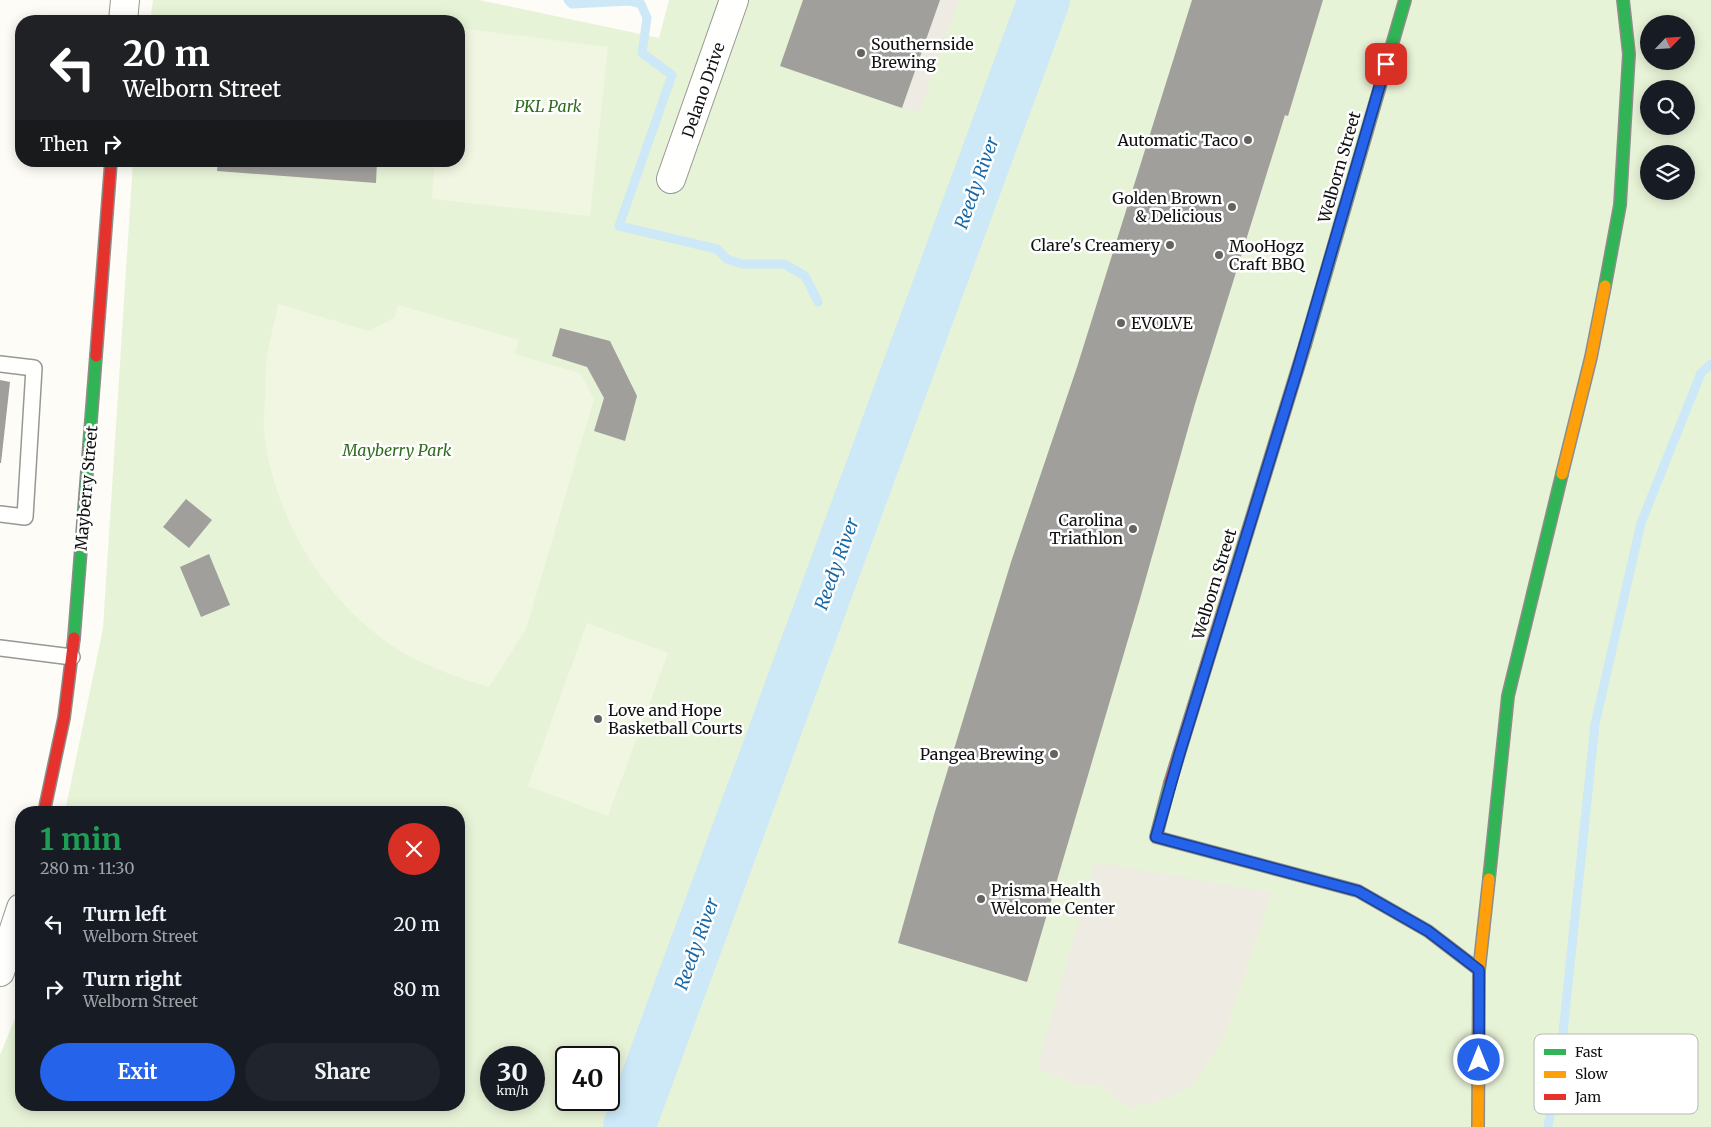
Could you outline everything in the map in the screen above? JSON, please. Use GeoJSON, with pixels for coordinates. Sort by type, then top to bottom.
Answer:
{"type":"FeatureCollection","features":[{"type":"Feature","properties":{"kind":"street"},"geometry":{"type":"LineString","coordinates":[[124,15],[125,0]]}},
{"type":"Feature","properties":{"kind":"street","name":"Delano Drive"},"geometry":{"type":"LineString","coordinates":[[671,179],[734,0]]}},
{"type":"Feature","properties":{"kind":"street","name":"Welborn Street"},"geometry":{"type":"LineString","coordinates":[[1405,0],[1297,371],[1163,807],[1156,837],[1358,891],[1428,931],[1479,970]]}},
{"type":"Feature","properties":{"kind":"street"},"geometry":{"type":"LineString","coordinates":[[1478,1127],[1479,970],[1508,696],[1591,357],[1620,205],[1629,54],[1623,0]]}},
{"type":"Feature","properties":{"kind":"street","name":"Mayberry Street"},"geometry":{"type":"LineString","coordinates":[[45,806],[64,718],[72,658],[100,323],[111,167]]}},
{"type":"Feature","properties":{"kind":"street"},"geometry":{"type":"LineString","coordinates":[[0,972],[15,926]]}},
{"type":"Feature","properties":{"kind":"lane"},"geometry":{"type":"LineString","coordinates":[[0,364],[34,368],[25,517],[0,514]]}},
{"type":"Feature","properties":{"kind":"lane"},"geometry":{"type":"LineString","coordinates":[[0,648],[72,658]]}},
{"type":"Feature","properties":{"kind":"green space"},"geometry":{"type":"Polygon","coordinates":[[[153,0],[479,0],[659,38],[669,0],[1711,0],[1711,1127],[0,1127],[0,1055],[15,1019],[15,1111],[465,1111],[465,806],[66,806],[103,628],[133,167],[465,167],[465,15],[151,15],[153,0]]]}},
{"type":"Feature","properties":{"kind":"green space","name":"PKL Park"},"geometry":{"type":"Polygon","coordinates":[[[465,29],[608,47],[590,216],[432,199],[435,167],[465,167],[465,29]]]}},
{"type":"Feature","properties":{"kind":"green space","name":"Mayberry Park"},"geometry":{"type":"Polygon","coordinates":[[[278,304],[369,331],[394,318],[398,305],[519,340],[515,354],[580,373],[594,399],[526,629],[489,687],[430,666],[382,639],[355,616],[331,590],[310,561],[279,497],[269,463],[264,429],[266,361],[278,304]]]}},
{"type":"Feature","properties":{"kind":"green space","name":"Love and Hope Basketball Courts"},"geometry":{"type":"Polygon","coordinates":[[[587,623],[668,653],[608,816],[528,786],[587,623]]]}},
{"type":"Feature","properties":{"kind":"shaded area"},"geometry":{"type":"Polygon","coordinates":[[[940,0],[959,0],[919,113],[902,108],[940,0]]]}},
{"type":"Feature","properties":{"kind":"shaded area"},"geometry":{"type":"Polygon","coordinates":[[[1095,862],[1272,892],[1223,1040],[1192,1086],[1160,1101],[1128,1108],[1097,1084],[1078,1085],[1037,1068],[1095,862]]]}},
{"type":"Feature","properties":{"kind":"building"},"geometry":{"type":"Polygon","coordinates":[[[803,0],[940,0],[902,108],[780,66],[803,0]]]}},
{"type":"Feature","properties":{"kind":"building"},"geometry":{"type":"Polygon","coordinates":[[[1192,0],[1323,0],[1288,116],[1285,115],[1195,404],[1140,599],[1027,982],[898,943],[934,815],[1011,562],[1077,367],[1192,0]]]}},
{"type":"Feature","properties":{"kind":"building"},"geometry":{"type":"Polygon","coordinates":[[[217,167],[377,167],[376,183],[217,171],[217,167]]]}},
{"type":"Feature","properties":{"kind":"building"},"geometry":{"type":"Polygon","coordinates":[[[560,328],[610,341],[637,396],[625,441],[594,431],[604,398],[587,367],[552,356],[560,328]]]}},
{"type":"Feature","properties":{"kind":"building"},"geometry":{"type":"Polygon","coordinates":[[[0,380],[10,382],[1,463],[0,463],[0,380]]]}},
{"type":"Feature","properties":{"kind":"building"},"geometry":{"type":"Polygon","coordinates":[[[186,499],[212,520],[189,548],[163,527],[186,499]]]}},
{"type":"Feature","properties":{"kind":"building"},"geometry":{"type":"Polygon","coordinates":[[[209,554],[230,605],[201,617],[180,567],[209,554]]]}},
{"type":"Feature","properties":{"kind":"waterway"},"geometry":{"type":"LineString","coordinates":[[568,0],[572,4],[629,1],[641,4],[647,18],[642,53],[672,75],[619,226],[717,249],[727,259],[742,264],[784,264],[805,276],[818,302]]}},
{"type":"Feature","properties":{"kind":"waterway","name":"Reedy River"},"geometry":{"type":"LineString","coordinates":[[629,1127],[1044,0]]}},
{"type":"Feature","properties":{"kind":"waterway"},"geometry":{"type":"LineString","coordinates":[[1563,1034],[1595,724],[1641,523],[1701,373],[1711,364]]}},
{"type":"Feature","properties":{"kind":"waterway"},"geometry":{"type":"LineString","coordinates":[[1548,1127],[1550,1114]]}},
{"type":"Feature","properties":{"kind":"traffic: fast"},"geometry":{"type":"LineString","coordinates":[[1305,345],[1405,0]]}},
{"type":"Feature","properties":{"kind":"traffic: fast"},"geometry":{"type":"LineString","coordinates":[[1605,286],[1620,205],[1629,54],[1623,0]]}},
{"type":"Feature","properties":{"kind":"traffic: fast"},"geometry":{"type":"LineString","coordinates":[[74,638],[96,356]]}},
{"type":"Feature","properties":{"kind":"traffic: fast"},"geometry":{"type":"LineString","coordinates":[[1489,879],[1508,696],[1562,474]]}},
{"type":"Feature","properties":{"kind":"traffic: fast"},"geometry":{"type":"LineString","coordinates":[[1170,783],[1156,837],[1358,891],[1428,931],[1479,970]]}},
{"type":"Feature","properties":{"kind":"traffic: slow"},"geometry":{"type":"LineString","coordinates":[[1562,474],[1591,357],[1605,286]]}},
{"type":"Feature","properties":{"kind":"traffic: slow"},"geometry":{"type":"LineString","coordinates":[[1236,569],[1305,345]]}},
{"type":"Feature","properties":{"kind":"traffic: slow"},"geometry":{"type":"LineString","coordinates":[[1478,1127],[1479,970],[1489,879]]}},
{"type":"Feature","properties":{"kind":"traffic: jam"},"geometry":{"type":"LineString","coordinates":[[96,356],[111,167]]}},
{"type":"Feature","properties":{"kind":"traffic: jam"},"geometry":{"type":"LineString","coordinates":[[1170,783],[1236,569]]}},
{"type":"Feature","properties":{"kind":"traffic: jam"},"geometry":{"type":"LineString","coordinates":[[45,806],[64,718],[74,638]]}},
{"type":"Feature","properties":{"kind":"place","name":"Southernside Brewing"},"geometry":{"type":"Point","coordinates":[861,53]}},
{"type":"Feature","properties":{"kind":"place","name":"Automatic Taco"},"geometry":{"type":"Point","coordinates":[1248,140]}},
{"type":"Feature","properties":{"kind":"place","name":"Golden Brown & Delicious"},"geometry":{"type":"Point","coordinates":[1232,207]}},
{"type":"Feature","properties":{"kind":"place","name":"Clare's Creamery"},"geometry":{"type":"Point","coordinates":[1170,245]}},
{"type":"Feature","properties":{"kind":"place","name":"MooHogz Craft BBQ"},"geometry":{"type":"Point","coordinates":[1219,255]}},
{"type":"Feature","properties":{"kind":"place","name":"EVOLVE"},"geometry":{"type":"Point","coordinates":[1121,323]}},
{"type":"Feature","properties":{"kind":"place","name":"Carolina Triathlon"},"geometry":{"type":"Point","coordinates":[1133,529]}},
{"type":"Feature","properties":{"kind":"place","name":"Love and Hope Basketball Courts"},"geometry":{"type":"Point","coordinates":[598,719]}},
{"type":"Feature","properties":{"kind":"place","name":"Pangea Brewing"},"geometry":{"type":"Point","coordinates":[1054,754]}},
{"type":"Feature","properties":{"kind":"place","name":"Prisma Health Welcome Center"},"geometry":{"type":"Point","coordinates":[981,899]}},
{"type":"Feature","properties":{"kind":"route"},"geometry":{"type":"LineString","coordinates":[[1386,64],[1297,371],[1163,807],[1156,837],[1358,891],[1428,931],[1479,970],[1479,1060]]}}]}
